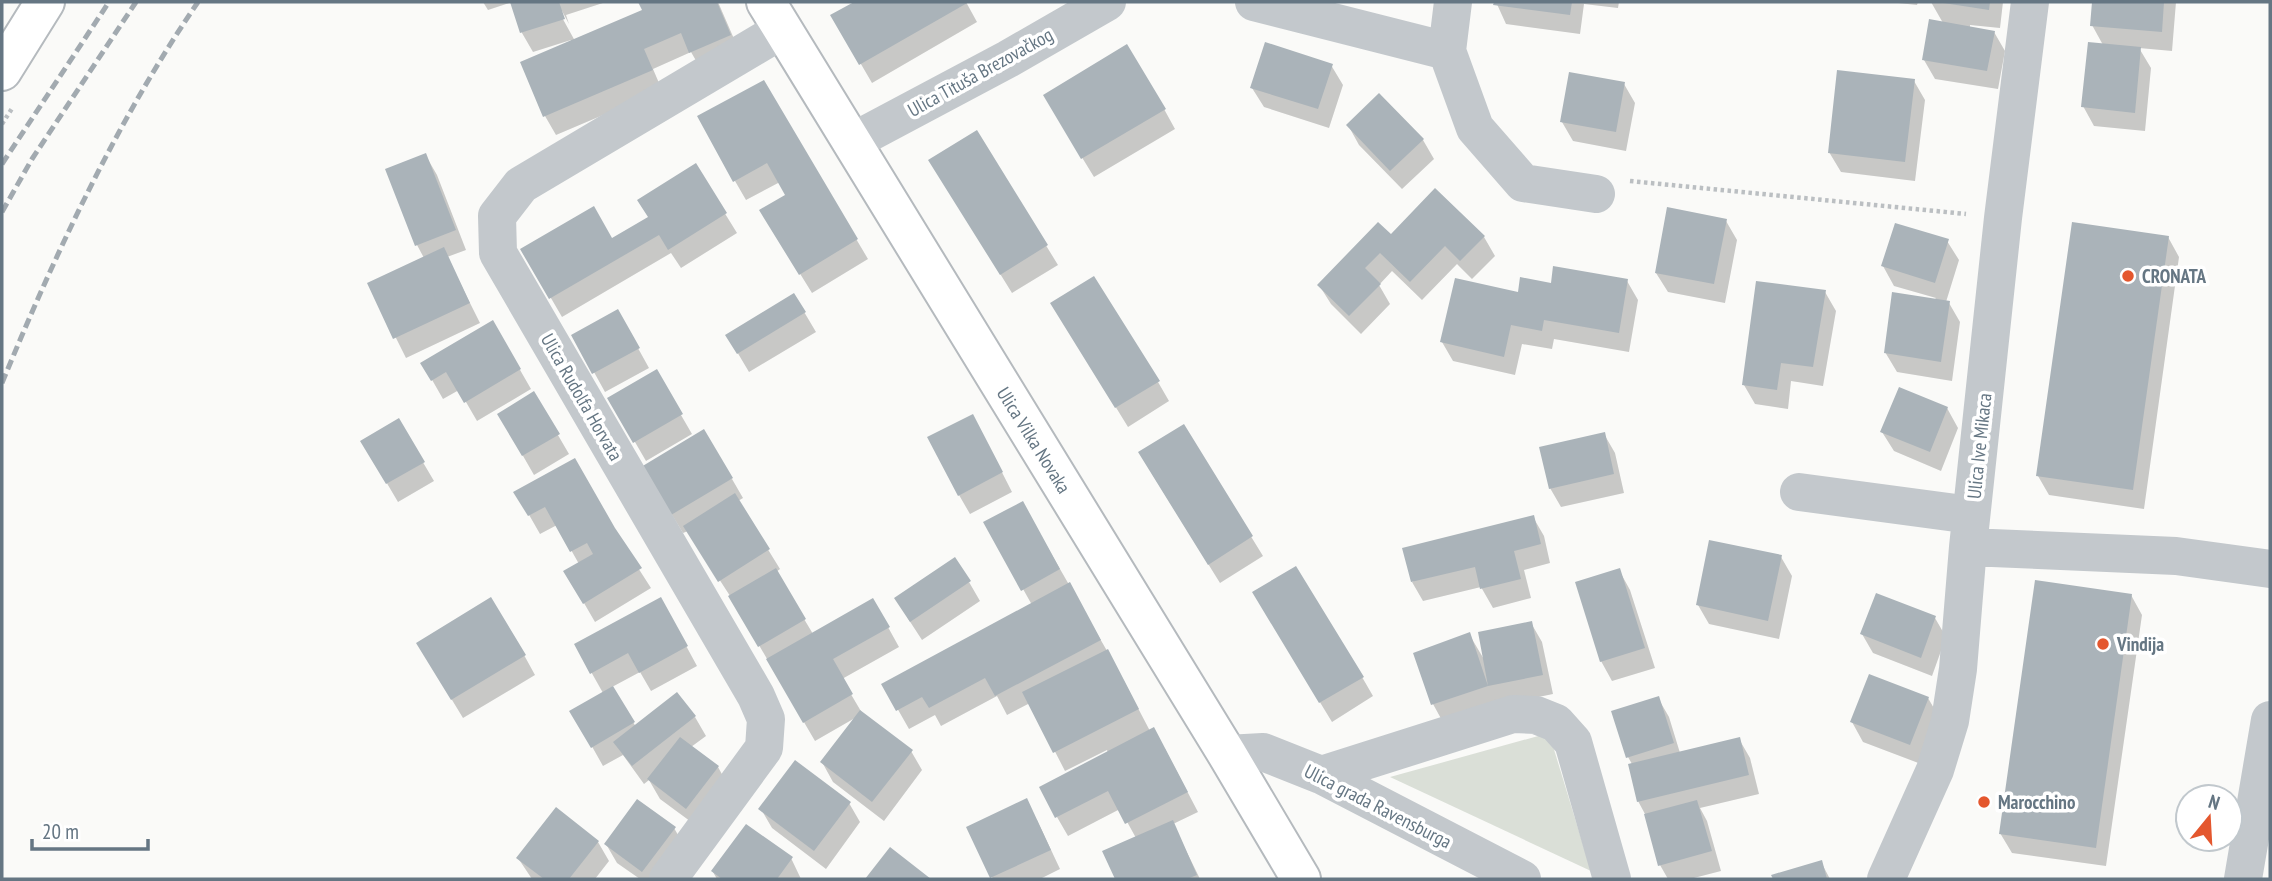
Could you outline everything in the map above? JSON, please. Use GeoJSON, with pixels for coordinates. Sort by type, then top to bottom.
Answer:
{"type":"FeatureCollection","features":[{"type":"Feature","properties":{"kind":"main road"},"geometry":{"type":"LineString","coordinates":[[2,71],[45,2]]}},
{"type":"Feature","properties":{"kind":"main road","name":"Ulica Vilka Novaka"},"geometry":{"type":"LineString","coordinates":[[774,16],[1301,879]]}},
{"type":"Feature","properties":{"kind":"street","name":"Ulica Tituša Brezovačkog"},"geometry":{"type":"LineString","coordinates":[[852,142],[1008,59],[1107,2]]}},
{"type":"Feature","properties":{"kind":"street"},"geometry":{"type":"LineString","coordinates":[[1254,2],[1447,51]]}},
{"type":"Feature","properties":{"kind":"street"},"geometry":{"type":"LineString","coordinates":[[1453,2],[1447,51],[1475,128],[1523,183],[1596,194]]}},
{"type":"Feature","properties":{"kind":"street","name":"Ulica Ive Mikaca"},"geometry":{"type":"LineString","coordinates":[[1886,879],[1935,770],[1950,721],[1958,669],[1969,531],[2003,218],[2030,2]]}},
{"type":"Feature","properties":{"kind":"street","name":"Ulica Rudolfa Horvata"},"geometry":{"type":"LineString","coordinates":[[679,875],[764,748],[766,719],[756,695],[498,253],[497,216],[521,185],[774,16]]}},
{"type":"Feature","properties":{"kind":"street"},"geometry":{"type":"LineString","coordinates":[[1799,492],[1969,531],[2270,569]]}},
{"type":"Feature","properties":{"kind":"street"},"geometry":{"type":"LineString","coordinates":[[1321,775],[1514,714],[1536,715],[1556,723],[1573,742],[1612,879]]}},
{"type":"Feature","properties":{"kind":"street"},"geometry":{"type":"LineString","coordinates":[[2243,879],[2270,720]]}},
{"type":"Feature","properties":{"kind":"street","name":"Ulica grada Ravensburga"},"geometry":{"type":"LineString","coordinates":[[1227,754],[1263,752],[1321,775],[1522,879]]}},
{"type":"Feature","properties":{"kind":"path"},"geometry":{"type":"LineString","coordinates":[[1596,194],[1631,181],[2003,218]]}},
{"type":"Feature","properties":{"kind":"shaded area"},"geometry":{"type":"Polygon","coordinates":[[[1549,733],[1591,871],[1390,777],[1549,733]]]}},
{"type":"Feature","properties":{"kind":"building"},"geometry":{"type":"Polygon","coordinates":[[[510,2],[559,2],[565,19],[520,33],[510,2]]]}},
{"type":"Feature","properties":{"kind":"building"},"geometry":{"type":"Polygon","coordinates":[[[638,2],[717,2],[731,35],[689,53],[681,33],[644,49],[653,70],[543,117],[520,62],[642,10],[638,2]]]}},
{"type":"Feature","properties":{"kind":"building"},"geometry":{"type":"Polygon","coordinates":[[[854,2],[969,2],[859,65],[830,15],[854,2]]]}},
{"type":"Feature","properties":{"kind":"building"},"geometry":{"type":"Polygon","coordinates":[[[1494,2],[1572,2],[1570,15],[1493,5],[1494,2]]]}},
{"type":"Feature","properties":{"kind":"building"},"geometry":{"type":"Polygon","coordinates":[[[1937,2],[1990,2],[1989,10],[1937,2]]]}},
{"type":"Feature","properties":{"kind":"building"},"geometry":{"type":"Polygon","coordinates":[[[2092,2],[2164,2],[2162,32],[2090,26],[2092,2]]]}},
{"type":"Feature","properties":{"kind":"building"},"geometry":{"type":"Polygon","coordinates":[[[1929,19],[1995,31],[1987,71],[1922,60],[1929,19]]]}},
{"type":"Feature","properties":{"kind":"building"},"geometry":{"type":"Polygon","coordinates":[[[1265,42],[1333,64],[1318,109],[1250,88],[1265,42]]]}},
{"type":"Feature","properties":{"kind":"building"},"geometry":{"type":"Polygon","coordinates":[[[2088,42],[2141,47],[2135,113],[2081,107],[2088,42]]]}},
{"type":"Feature","properties":{"kind":"building"},"geometry":{"type":"Polygon","coordinates":[[[1127,44],[1166,109],[1081,159],[1043,95],[1127,44]]]}},
{"type":"Feature","properties":{"kind":"building"},"geometry":{"type":"Polygon","coordinates":[[[1837,70],[1915,79],[1905,162],[1828,153],[1837,70]]]}},
{"type":"Feature","properties":{"kind":"building"},"geometry":{"type":"Polygon","coordinates":[[[1569,72],[1625,82],[1616,132],[1560,122],[1569,72]]]}},
{"type":"Feature","properties":{"kind":"building"},"geometry":{"type":"Polygon","coordinates":[[[764,80],[858,239],[799,275],[759,210],[785,195],[767,163],[733,182],[697,116],[764,80]]]}},
{"type":"Feature","properties":{"kind":"building"},"geometry":{"type":"Polygon","coordinates":[[[1379,93],[1424,139],[1390,171],[1346,125],[1379,93]]]}},
{"type":"Feature","properties":{"kind":"building"},"geometry":{"type":"Polygon","coordinates":[[[977,130],[1048,245],[1000,275],[928,160],[977,130]]]}},
{"type":"Feature","properties":{"kind":"building"},"geometry":{"type":"Polygon","coordinates":[[[426,153],[456,230],[415,246],[385,169],[426,153]]]}},
{"type":"Feature","properties":{"kind":"building"},"geometry":{"type":"Polygon","coordinates":[[[696,163],[727,213],[668,250],[659,235],[549,299],[520,249],[594,206],[612,238],[648,217],[637,200],[696,163]]]}},
{"type":"Feature","properties":{"kind":"building"},"geometry":{"type":"Polygon","coordinates":[[[1435,188],[1485,236],[1460,261],[1445,246],[1410,282],[1380,253],[1365,268],[1381,284],[1349,316],[1317,285],[1378,222],[1391,234],[1435,188]]]}},
{"type":"Feature","properties":{"kind":"building"},"geometry":{"type":"Polygon","coordinates":[[[1667,207],[1727,219],[1714,284],[1655,273],[1667,207]]]}},
{"type":"Feature","properties":{"kind":"building"},"geometry":{"type":"Polygon","coordinates":[[[2072,222],[2169,236],[2133,490],[2036,476],[2072,222]]]}},
{"type":"Feature","properties":{"kind":"building"},"geometry":{"type":"Polygon","coordinates":[[[1895,223],[1949,239],[1935,283],[1881,266],[1895,223]]]}},
{"type":"Feature","properties":{"kind":"building"},"geometry":{"type":"Polygon","coordinates":[[[444,247],[470,303],[393,339],[367,283],[444,247]]]}},
{"type":"Feature","properties":{"kind":"building"},"geometry":{"type":"Polygon","coordinates":[[[1553,266],[1628,279],[1619,333],[1544,320],[1542,331],[1511,325],[1504,357],[1440,342],[1455,278],[1518,292],[1520,277],[1551,283],[1553,266]]]}},
{"type":"Feature","properties":{"kind":"building"},"geometry":{"type":"Polygon","coordinates":[[[1094,276],[1160,381],[1115,408],[1050,303],[1094,276]]]}},
{"type":"Feature","properties":{"kind":"building"},"geometry":{"type":"Polygon","coordinates":[[[1756,281],[1826,290],[1813,367],[1781,363],[1777,390],[1742,385],[1756,281]]]}},
{"type":"Feature","properties":{"kind":"building"},"geometry":{"type":"Polygon","coordinates":[[[1892,292],[1950,301],[1941,362],[1884,353],[1892,292]]]}},
{"type":"Feature","properties":{"kind":"building"},"geometry":{"type":"Polygon","coordinates":[[[794,293],[806,312],[737,354],[725,335],[794,293]]]}},
{"type":"Feature","properties":{"kind":"building"},"geometry":{"type":"Polygon","coordinates":[[[618,309],[640,348],[592,374],[571,335],[618,309]]]}},
{"type":"Feature","properties":{"kind":"building"},"geometry":{"type":"Polygon","coordinates":[[[493,320],[521,369],[464,403],[446,372],[431,381],[420,363],[493,320]]]}},
{"type":"Feature","properties":{"kind":"building"},"geometry":{"type":"Polygon","coordinates":[[[657,369],[683,414],[633,443],[607,398],[657,369]]]}},
{"type":"Feature","properties":{"kind":"building"},"geometry":{"type":"Polygon","coordinates":[[[1899,387],[1948,407],[1930,452],[1880,432],[1899,387]]]}},
{"type":"Feature","properties":{"kind":"building"},"geometry":{"type":"Polygon","coordinates":[[[534,391],[560,434],[522,456],[497,414],[534,391]]]}},
{"type":"Feature","properties":{"kind":"building"},"geometry":{"type":"Polygon","coordinates":[[[973,414],[1003,472],[958,496],[927,437],[973,414]]]}},
{"type":"Feature","properties":{"kind":"building"},"geometry":{"type":"Polygon","coordinates":[[[399,418],[425,462],[386,484],[360,441],[399,418]]]}},
{"type":"Feature","properties":{"kind":"building"},"geometry":{"type":"Polygon","coordinates":[[[1184,424],[1253,536],[1208,565],[1138,452],[1184,424]]]}},
{"type":"Feature","properties":{"kind":"building"},"geometry":{"type":"Polygon","coordinates":[[[704,429],[733,478],[671,515],[641,467],[704,429]]]}},
{"type":"Feature","properties":{"kind":"building"},"geometry":{"type":"Polygon","coordinates":[[[1605,432],[1614,474],[1549,489],[1539,447],[1605,432]]]}},
{"type":"Feature","properties":{"kind":"building"},"geometry":{"type":"Polygon","coordinates":[[[575,458],[615,528],[642,568],[583,604],[563,571],[593,554],[587,543],[570,552],[545,507],[528,516],[513,492],[575,458]]]}},
{"type":"Feature","properties":{"kind":"building"},"geometry":{"type":"Polygon","coordinates":[[[735,493],[770,549],[718,582],[683,526],[735,493]]]}},
{"type":"Feature","properties":{"kind":"building"},"geometry":{"type":"Polygon","coordinates":[[[1023,501],[1060,569],[1021,591],[983,522],[1023,501]]]}},
{"type":"Feature","properties":{"kind":"building"},"geometry":{"type":"Polygon","coordinates":[[[1534,515],[1541,544],[1514,551],[1521,579],[1480,589],[1475,567],[1411,582],[1402,548],[1534,515]]]}},
{"type":"Feature","properties":{"kind":"building"},"geometry":{"type":"Polygon","coordinates":[[[1709,540],[1782,555],[1768,621],[1696,605],[1709,540]]]}},
{"type":"Feature","properties":{"kind":"building"},"geometry":{"type":"Polygon","coordinates":[[[955,557],[971,581],[910,622],[894,598],[955,557]]]}},
{"type":"Feature","properties":{"kind":"building"},"geometry":{"type":"Polygon","coordinates":[[[1296,566],[1364,677],[1319,703],[1252,592],[1296,566]]]}},
{"type":"Feature","properties":{"kind":"building"},"geometry":{"type":"Polygon","coordinates":[[[776,568],[806,619],[758,647],[728,596],[776,568]]]}},
{"type":"Feature","properties":{"kind":"building"},"geometry":{"type":"Polygon","coordinates":[[[1620,568],[1645,648],[1600,662],[1575,582],[1620,568]]]}},
{"type":"Feature","properties":{"kind":"building"},"geometry":{"type":"Polygon","coordinates":[[[2035,580],[2132,594],[2096,848],[1999,834],[2035,580]]]}},
{"type":"Feature","properties":{"kind":"building"},"geometry":{"type":"Polygon","coordinates":[[[1070,582],[1101,640],[995,696],[985,678],[929,708],[922,697],[896,711],[881,684],[1070,582]]]}},
{"type":"Feature","properties":{"kind":"building"},"geometry":{"type":"Polygon","coordinates":[[[1876,593],[1936,616],[1921,658],[1860,634],[1876,593]]]}},
{"type":"Feature","properties":{"kind":"building"},"geometry":{"type":"Polygon","coordinates":[[[491,597],[526,655],[451,700],[416,643],[491,597]]]}},
{"type":"Feature","properties":{"kind":"building"},"geometry":{"type":"Polygon","coordinates":[[[661,597],[688,646],[639,673],[628,653],[590,674],[574,644],[661,597]]]}},
{"type":"Feature","properties":{"kind":"building"},"geometry":{"type":"Polygon","coordinates":[[[873,598],[890,627],[833,659],[853,694],[803,723],[766,659],[873,598]]]}},
{"type":"Feature","properties":{"kind":"building"},"geometry":{"type":"Polygon","coordinates":[[[1532,621],[1543,675],[1488,686],[1478,632],[1532,621]]]}},
{"type":"Feature","properties":{"kind":"building"},"geometry":{"type":"Polygon","coordinates":[[[1470,632],[1488,686],[1431,705],[1413,653],[1470,632]]]}},
{"type":"Feature","properties":{"kind":"building"},"geometry":{"type":"Polygon","coordinates":[[[1108,649],[1139,709],[1053,753],[1022,692],[1108,649]]]}},
{"type":"Feature","properties":{"kind":"building"},"geometry":{"type":"Polygon","coordinates":[[[1869,674],[1929,697],[1910,745],[1850,722],[1869,674]]]}},
{"type":"Feature","properties":{"kind":"building"},"geometry":{"type":"Polygon","coordinates":[[[613,686],[635,722],[591,748],[569,711],[613,686]]]}},
{"type":"Feature","properties":{"kind":"building"},"geometry":{"type":"Polygon","coordinates":[[[677,692],[696,716],[632,766],[613,742],[677,692]]]}},
{"type":"Feature","properties":{"kind":"building"},"geometry":{"type":"Polygon","coordinates":[[[1659,696],[1674,743],[1626,758],[1611,711],[1659,696]]]}},
{"type":"Feature","properties":{"kind":"building"},"geometry":{"type":"Polygon","coordinates":[[[860,710],[913,750],[872,802],[820,762],[860,710]]]}},
{"type":"Feature","properties":{"kind":"building"},"geometry":{"type":"Polygon","coordinates":[[[1154,727],[1188,792],[1125,824],[1108,791],[1055,818],[1039,787],[1154,727]]]}},
{"type":"Feature","properties":{"kind":"building"},"geometry":{"type":"Polygon","coordinates":[[[680,737],[719,766],[686,809],[647,779],[680,737]]]}},
{"type":"Feature","properties":{"kind":"building"},"geometry":{"type":"Polygon","coordinates":[[[1740,737],[1749,775],[1637,802],[1628,764],[1740,737]]]}},
{"type":"Feature","properties":{"kind":"building"},"geometry":{"type":"Polygon","coordinates":[[[795,760],[851,802],[814,851],[758,809],[795,760]]]}},
{"type":"Feature","properties":{"kind":"building"},"geometry":{"type":"Polygon","coordinates":[[[1027,798],[1051,850],[990,878],[966,827],[1027,798]]]}},
{"type":"Feature","properties":{"kind":"building"},"geometry":{"type":"Polygon","coordinates":[[[637,799],[676,827],[642,872],[604,844],[637,799]]]}},
{"type":"Feature","properties":{"kind":"building"},"geometry":{"type":"Polygon","coordinates":[[[1697,800],[1712,851],[1658,866],[1644,814],[1697,800]]]}},
{"type":"Feature","properties":{"kind":"building"},"geometry":{"type":"Polygon","coordinates":[[[556,807],[599,841],[569,879],[544,879],[516,858],[556,807]]]}},
{"type":"Feature","properties":{"kind":"building"},"geometry":{"type":"Polygon","coordinates":[[[1173,820],[1197,875],[1187,879],[1115,879],[1102,851],[1173,820]]]}},
{"type":"Feature","properties":{"kind":"building"},"geometry":{"type":"Polygon","coordinates":[[[746,824],[793,857],[777,879],[722,879],[711,871],[746,824]]]}},
{"type":"Feature","properties":{"kind":"building"},"geometry":{"type":"Polygon","coordinates":[[[890,847],[931,879],[865,879],[890,847]]]}},
{"type":"Feature","properties":{"kind":"building"},"geometry":{"type":"Polygon","coordinates":[[[1822,860],[1827,879],[1773,879],[1771,875],[1822,860]]]}},
{"type":"Feature","properties":{"kind":"railway"},"geometry":{"type":"LineString","coordinates":[[2,164],[109,2]]}},
{"type":"Feature","properties":{"kind":"railway"},"geometry":{"type":"LineString","coordinates":[[2,212],[32,159],[136,2]]}},
{"type":"Feature","properties":{"kind":"railway"},"geometry":{"type":"LineString","coordinates":[[2,383],[90,187],[141,92],[198,2]]}},
{"type":"Feature","properties":{"kind":"place","name":"CRONATA"},"geometry":{"type":"Point","coordinates":[2128,276]}},
{"type":"Feature","properties":{"kind":"place","name":"Vindija"},"geometry":{"type":"Point","coordinates":[2103,644]}},
{"type":"Feature","properties":{"kind":"place","name":"Marocchino"},"geometry":{"type":"Point","coordinates":[1984,802]}}]}
